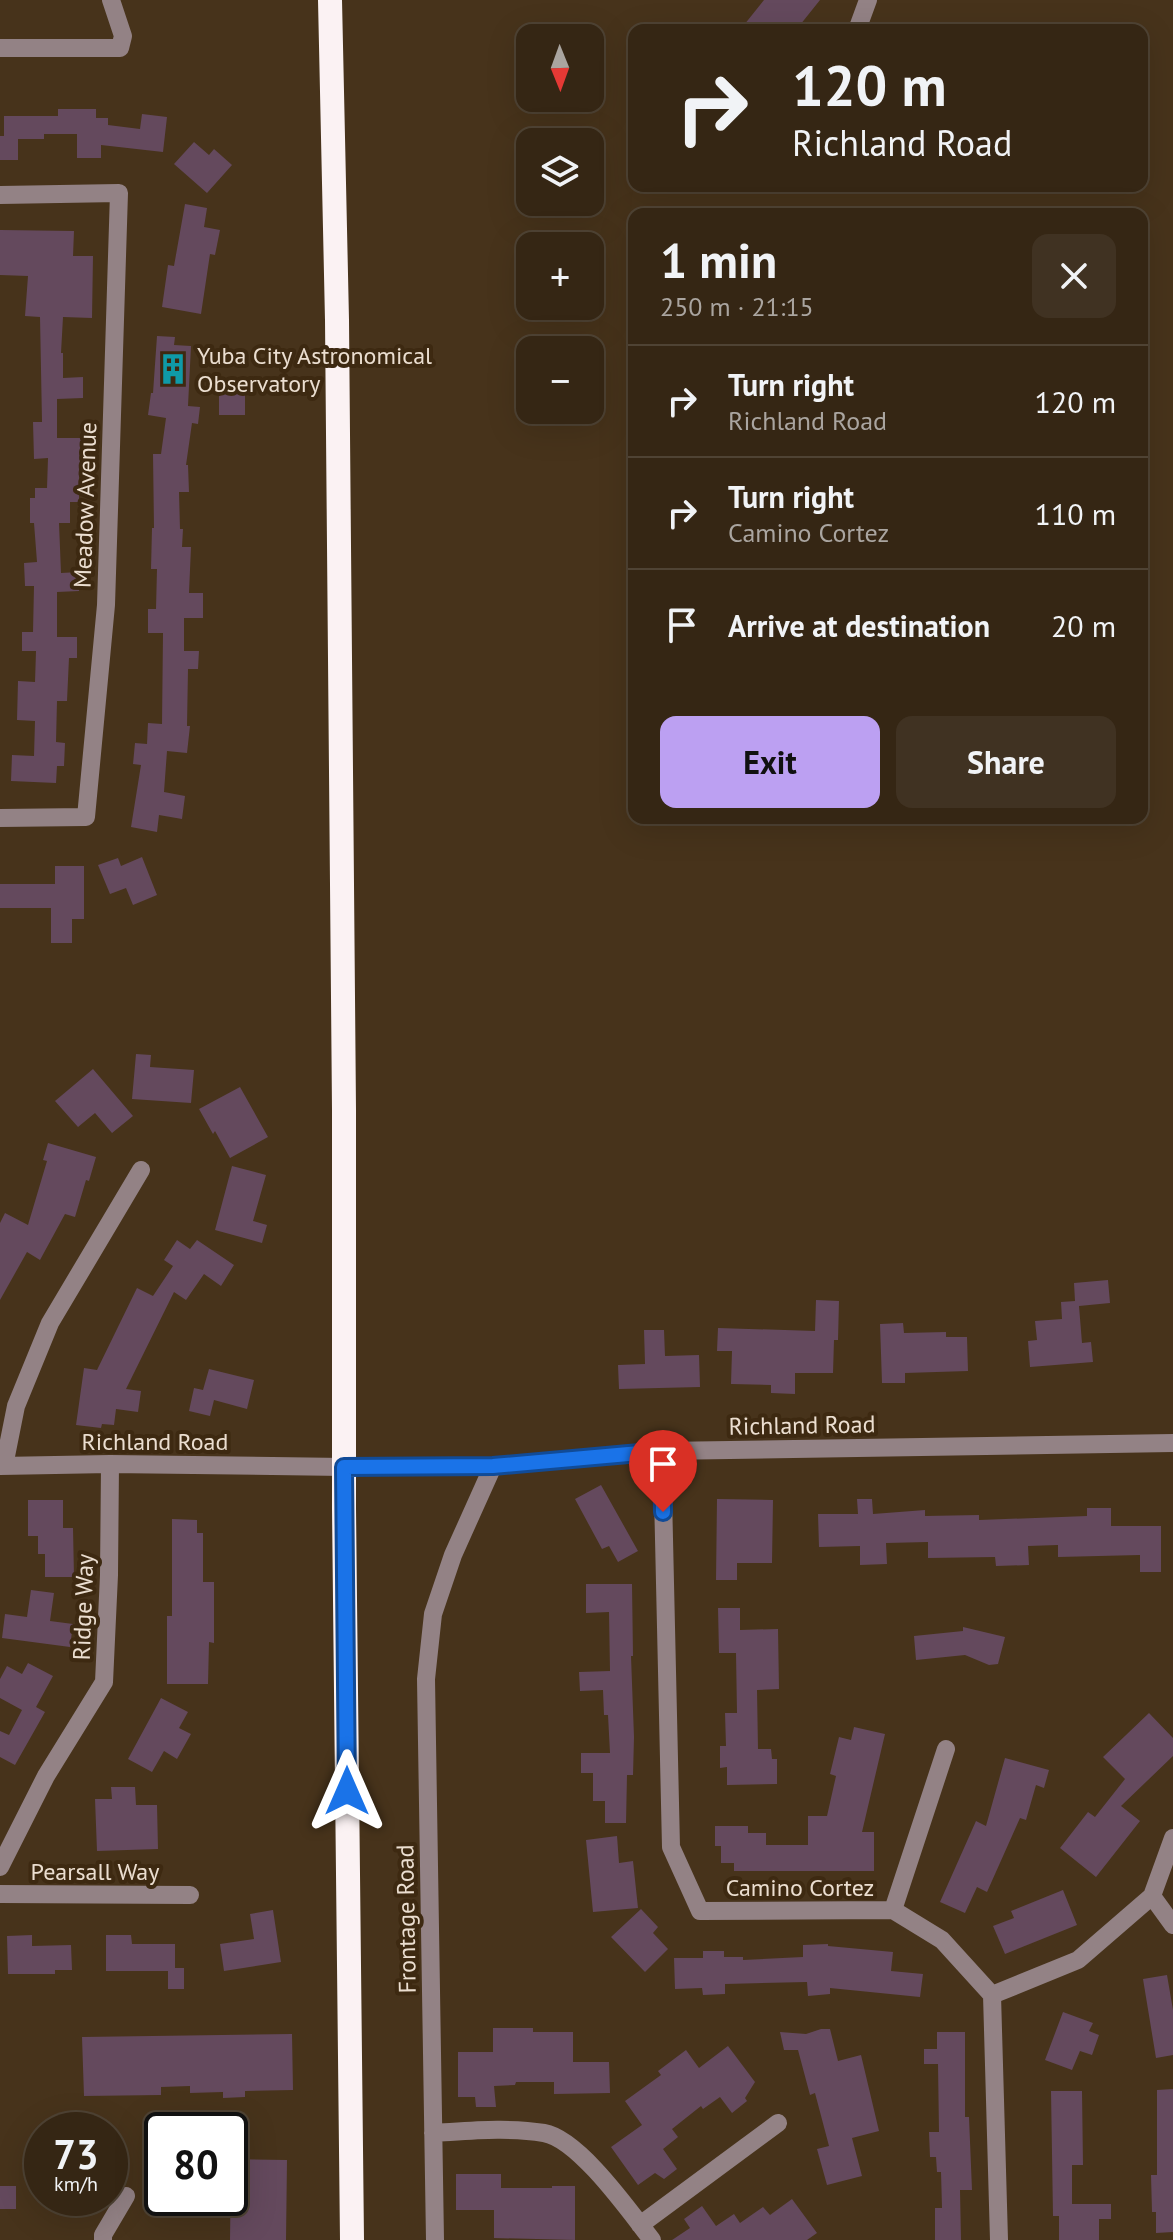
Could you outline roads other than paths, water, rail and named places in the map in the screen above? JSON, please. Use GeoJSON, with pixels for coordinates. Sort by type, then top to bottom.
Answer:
{"type":"FeatureCollection","features":[{"type":"Feature","properties":{"kind":"highway"},"geometry":{"type":"LineString","coordinates":[[330,0],[338,336],[352,2240]]}},
{"type":"Feature","properties":{"kind":"street"},"geometry":{"type":"LineString","coordinates":[[0,48],[120,48],[123,36],[111,0]]}},
{"type":"Feature","properties":{"kind":"street"},"geometry":{"type":"LineString","coordinates":[[859,24],[868,0]]}},
{"type":"Feature","properties":{"kind":"street","name":"Meadow Avenue"},"geometry":{"type":"LineString","coordinates":[[0,195],[119,193],[106,605],[86,817],[0,818]]}},
{"type":"Feature","properties":{"kind":"street"},"geometry":{"type":"LineString","coordinates":[[2,1466],[16,1406],[50,1323],[141,1170]]}},
{"type":"Feature","properties":{"kind":"street","name":"Richland Road"},"geometry":{"type":"LineString","coordinates":[[2,1466],[493,1466],[662,1451],[1173,1443]]}},
{"type":"Feature","properties":{"kind":"street","name":"Camino Cortez"},"geometry":{"type":"LineString","coordinates":[[662,1451],[671,1847],[700,1911],[893,1910],[942,1940],[992,1995]]}},
{"type":"Feature","properties":{"kind":"street","name":"Ridge Way"},"geometry":{"type":"LineString","coordinates":[[0,1867],[46,1776],[104,1682],[110,1464]]}},
{"type":"Feature","properties":{"kind":"street","name":"Frontage Road"},"geometry":{"type":"LineString","coordinates":[[435,2240],[426,1679],[433,1614],[453,1555],[493,1466]]}},
{"type":"Feature","properties":{"kind":"street"},"geometry":{"type":"LineString","coordinates":[[893,1910],[946,1749]]}},
{"type":"Feature","properties":{"kind":"street"},"geometry":{"type":"LineString","coordinates":[[999,2240],[992,1995],[1078,1960],[1152,1896],[1173,1838]]}},
{"type":"Feature","properties":{"kind":"street","name":"Pearsall Way"},"geometry":{"type":"LineString","coordinates":[[0,1894],[190,1895]]}},
{"type":"Feature","properties":{"kind":"street"},"geometry":{"type":"LineString","coordinates":[[1152,1896],[1173,1925]]}},
{"type":"Feature","properties":{"kind":"street"},"geometry":{"type":"LineString","coordinates":[[433,2133],[488,2130],[547,2133],[580,2153],[646,2233],[778,2123]]}},
{"type":"Feature","properties":{"kind":"street"},"geometry":{"type":"LineString","coordinates":[[103,2240],[114,2216]]}},
{"type":"Feature","properties":{"kind":"place","name":"Yuba City Astronomical Observatory"},"geometry":{"type":"Point","coordinates":[173,369]}}]}
